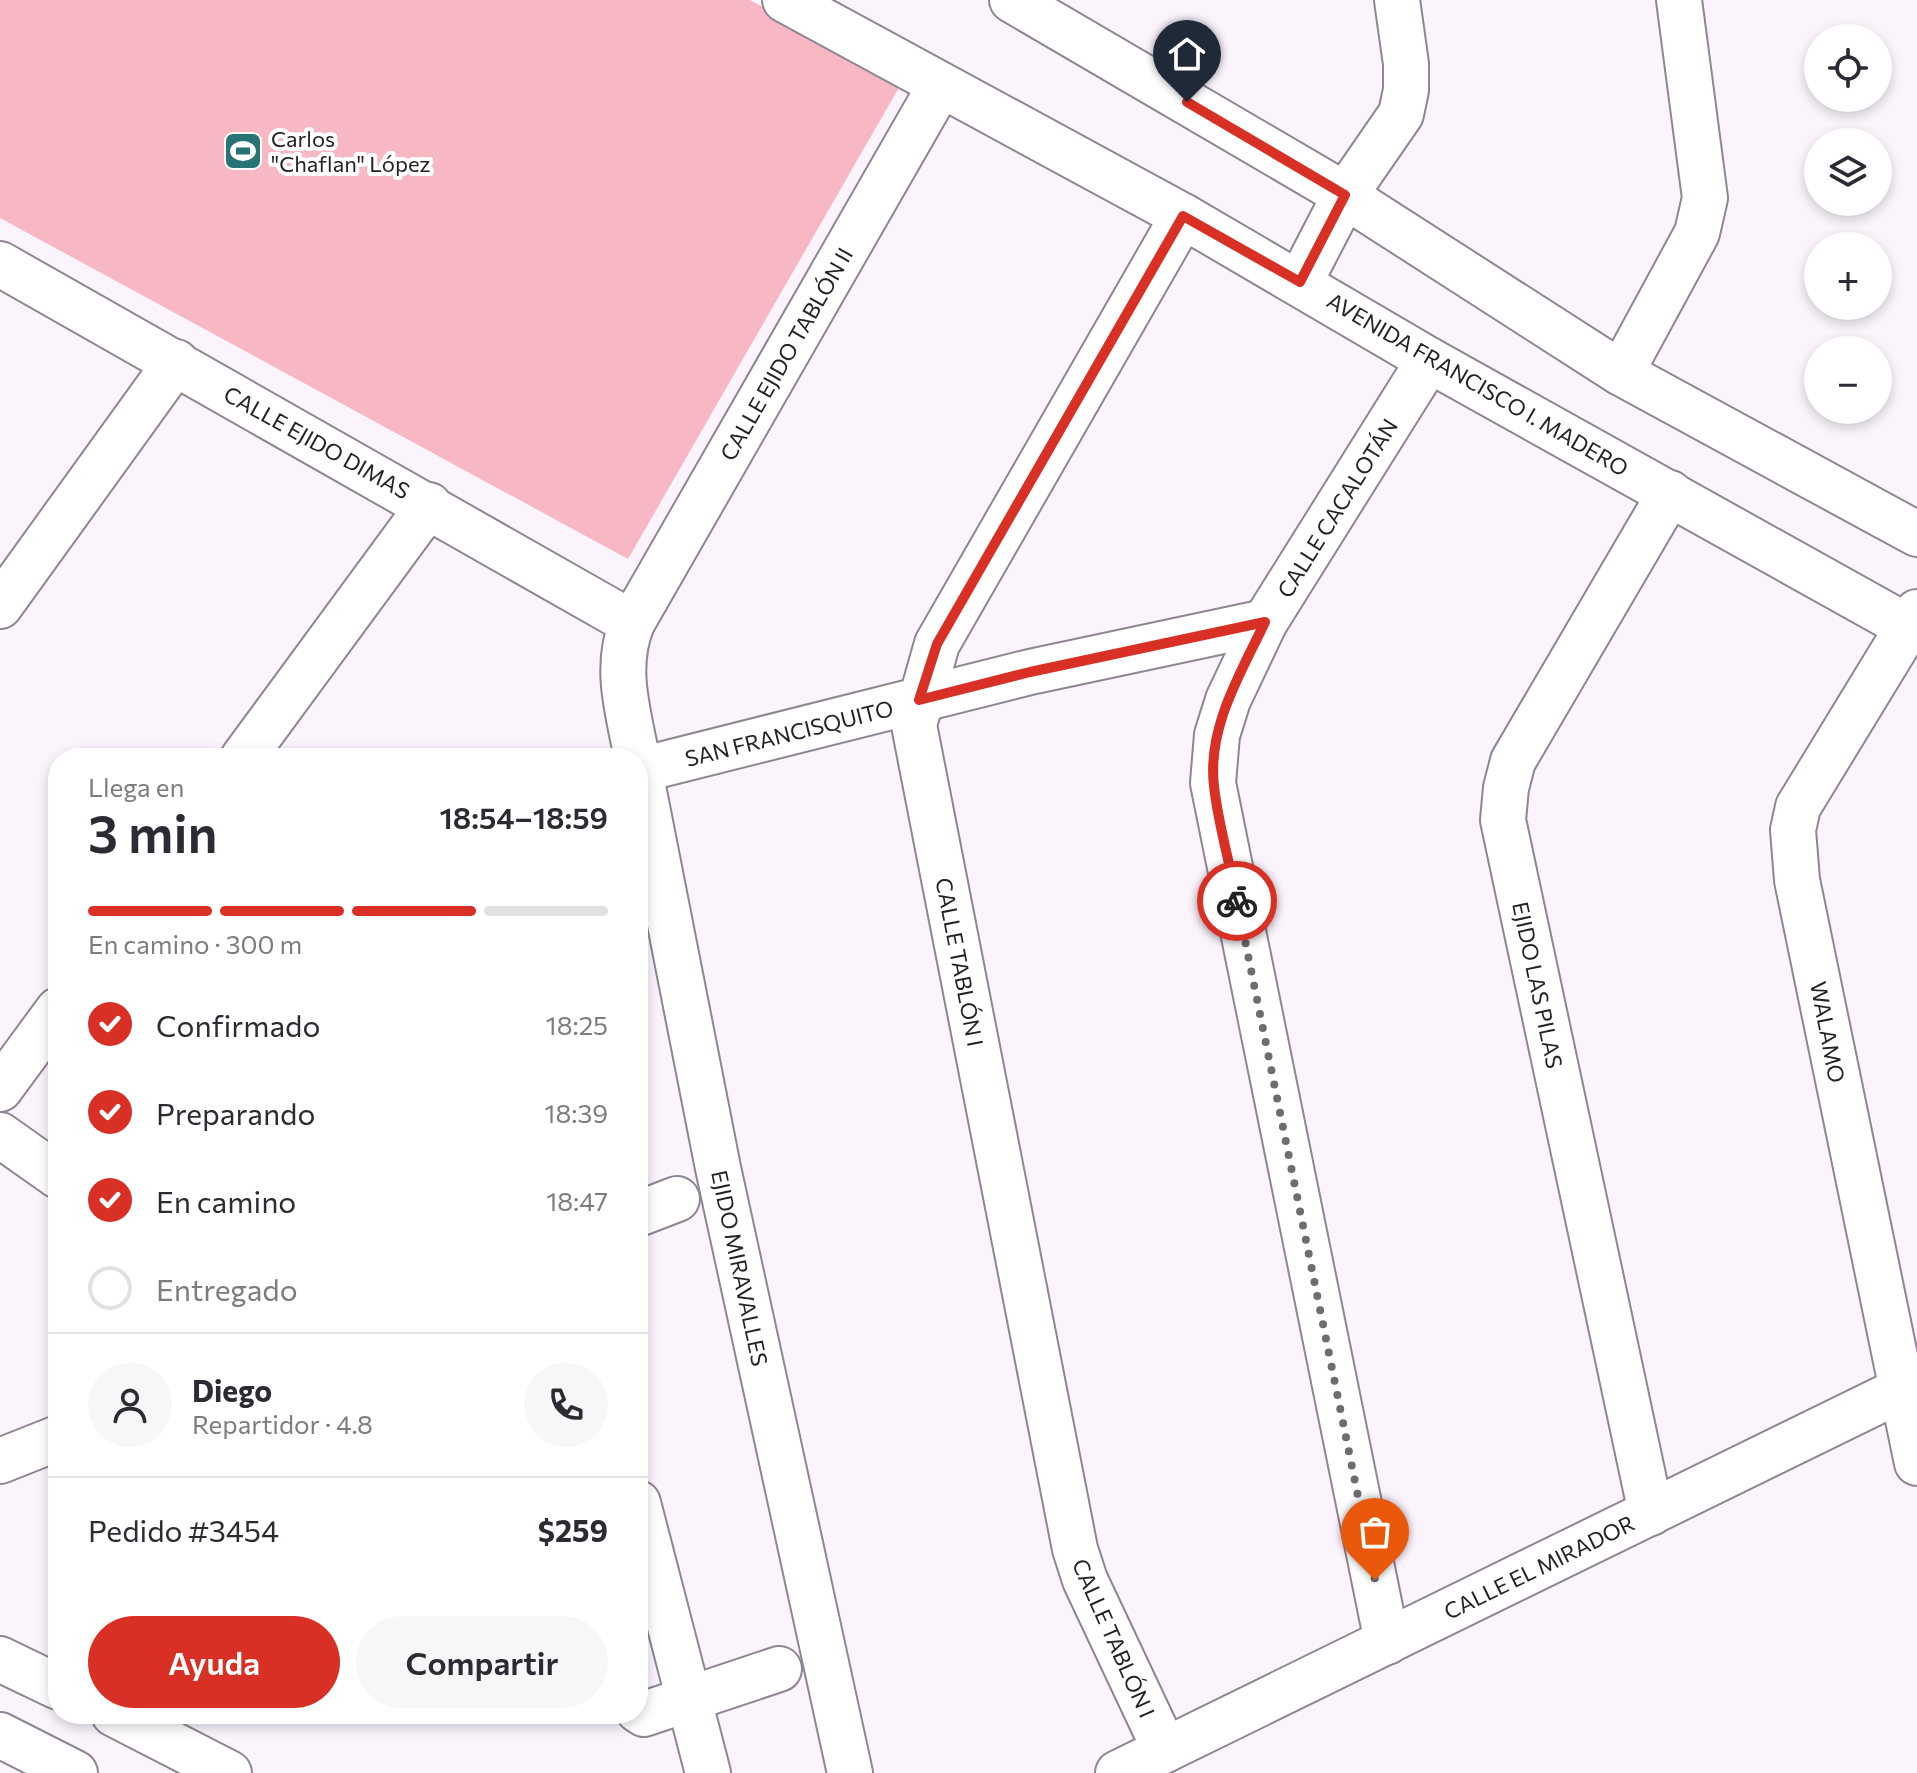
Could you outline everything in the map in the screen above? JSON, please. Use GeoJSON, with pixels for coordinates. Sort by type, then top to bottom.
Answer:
{"type":"FeatureCollection","features":[{"type":"Feature","properties":{"kind":"street","name":"AVENIDA FRANCISCO I. MADERO"},"geometry":{"type":"LineString","coordinates":[[785,0],[1183,216],[1429,360],[1914,624]]}},
{"type":"Feature","properties":{"kind":"street"},"geometry":{"type":"LineString","coordinates":[[1300,282],[1345,195],[1401,114],[1406,90],[1406,64],[1397,0]]}},
{"type":"Feature","properties":{"kind":"street"},"geometry":{"type":"LineString","coordinates":[[1621,373],[1697,233],[1705,198],[1679,0]]}},
{"type":"Feature","properties":{"kind":"street"},"geometry":{"type":"LineString","coordinates":[[1020,2],[1345,195],[1621,373],[1917,534]]}},
{"type":"Feature","properties":{"kind":"street","name":"CALLE EJIDO TABLÓN II"},"geometry":{"type":"LineString","coordinates":[[632,623],[940,86]]}},
{"type":"Feature","properties":{"kind":"street","name":"CALLE TABLÓN I"},"geometry":{"type":"LineString","coordinates":[[1165,1750],[1085,1580],[1075,1549],[914,725],[937,644],[1183,216]]}},
{"type":"Feature","properties":{"kind":"street","name":"CALLE EJIDO DIMAS"},"geometry":{"type":"LineString","coordinates":[[0,264],[632,623]]}},
{"type":"Feature","properties":{"kind":"street","name":"CALLE CACALOTÁN"},"geometry":{"type":"LineString","coordinates":[[1387,1642],[1213,783],[1217,735],[1228,700],[1265,622],[1429,360]]}},
{"type":"Feature","properties":{"kind":"street"},"geometry":{"type":"LineString","coordinates":[[0,606],[176,362]]}},
{"type":"Feature","properties":{"kind":"street","name":"EJIDO LAS PILAS"},"geometry":{"type":"LineString","coordinates":[[1651,1513],[1503,820],[1513,761],[1670,493]]}},
{"type":"Feature","properties":{"kind":"street"},"geometry":{"type":"LineString","coordinates":[[250,748],[429,505]]}},
{"type":"Feature","properties":{"kind":"street","name":"SAN FRANCISQUITO"},"geometry":{"type":"LineString","coordinates":[[648,761],[1030,672],[1265,622]]}},
{"type":"Feature","properties":{"kind":"street","name":"EJIDO MIRAVALLES"},"geometry":{"type":"LineString","coordinates":[[632,623],[623,646],[621,677],[635,748]]}},
{"type":"Feature","properties":{"kind":"street","name":"WALAMO"},"geometry":{"type":"LineString","coordinates":[[1914,624],[1798,807],[1793,830],[1797,880],[1908,1386],[1917,1463]]}},
{"type":"Feature","properties":{"kind":"street","name":"EJIDO MIRAVALLES"},"geometry":{"type":"LineString","coordinates":[[648,867],[718,1168],[850,1773]]}},
{"type":"Feature","properties":{"kind":"street"},"geometry":{"type":"LineString","coordinates":[[0,1089],[48,1024]]}},
{"type":"Feature","properties":{"kind":"street"},"geometry":{"type":"LineString","coordinates":[[0,1135],[48,1169]]}},
{"type":"Feature","properties":{"kind":"street","name":"CALLE EL MIRADOR"},"geometry":{"type":"LineString","coordinates":[[1118,1773],[1908,1386]]}},
{"type":"Feature","properties":{"kind":"street"},"geometry":{"type":"LineString","coordinates":[[0,1461],[48,1442]]}},
{"type":"Feature","properties":{"kind":"street"},"geometry":{"type":"LineString","coordinates":[[648,1542],[708,1773]]}},
{"type":"Feature","properties":{"kind":"street"},"geometry":{"type":"LineString","coordinates":[[0,1659],[48,1682]]}},
{"type":"Feature","properties":{"kind":"street"},"geometry":{"type":"LineString","coordinates":[[648,1713],[779,1669]]}},
{"type":"Feature","properties":{"kind":"street"},"geometry":{"type":"LineString","coordinates":[[133,1724],[229,1773]]}},
{"type":"Feature","properties":{"kind":"street"},"geometry":{"type":"LineString","coordinates":[[0,1735],[75,1773]]}},
{"type":"Feature","properties":{"kind":"shaded area"},"geometry":{"type":"Polygon","coordinates":[[[0,0],[750,0],[901,84],[628,559],[0,218],[0,0]]]}},
{"type":"Feature","properties":{"kind":"way so far"},"geometry":{"type":"LineString","coordinates":[[1237,901],[1375,1580]]}},
{"type":"Feature","properties":{"kind":"place","name":"Carlos \"Chaflan\" López"},"geometry":{"type":"Point","coordinates":[243,151]}},
{"type":"Feature","properties":{"kind":"route"},"geometry":{"type":"LineString","coordinates":[[1187,102],[1345,195],[1300,282],[1183,216],[937,644],[919,700],[1030,672],[1265,622],[1228,700],[1217,735],[1213,783],[1237,901]]}}]}
